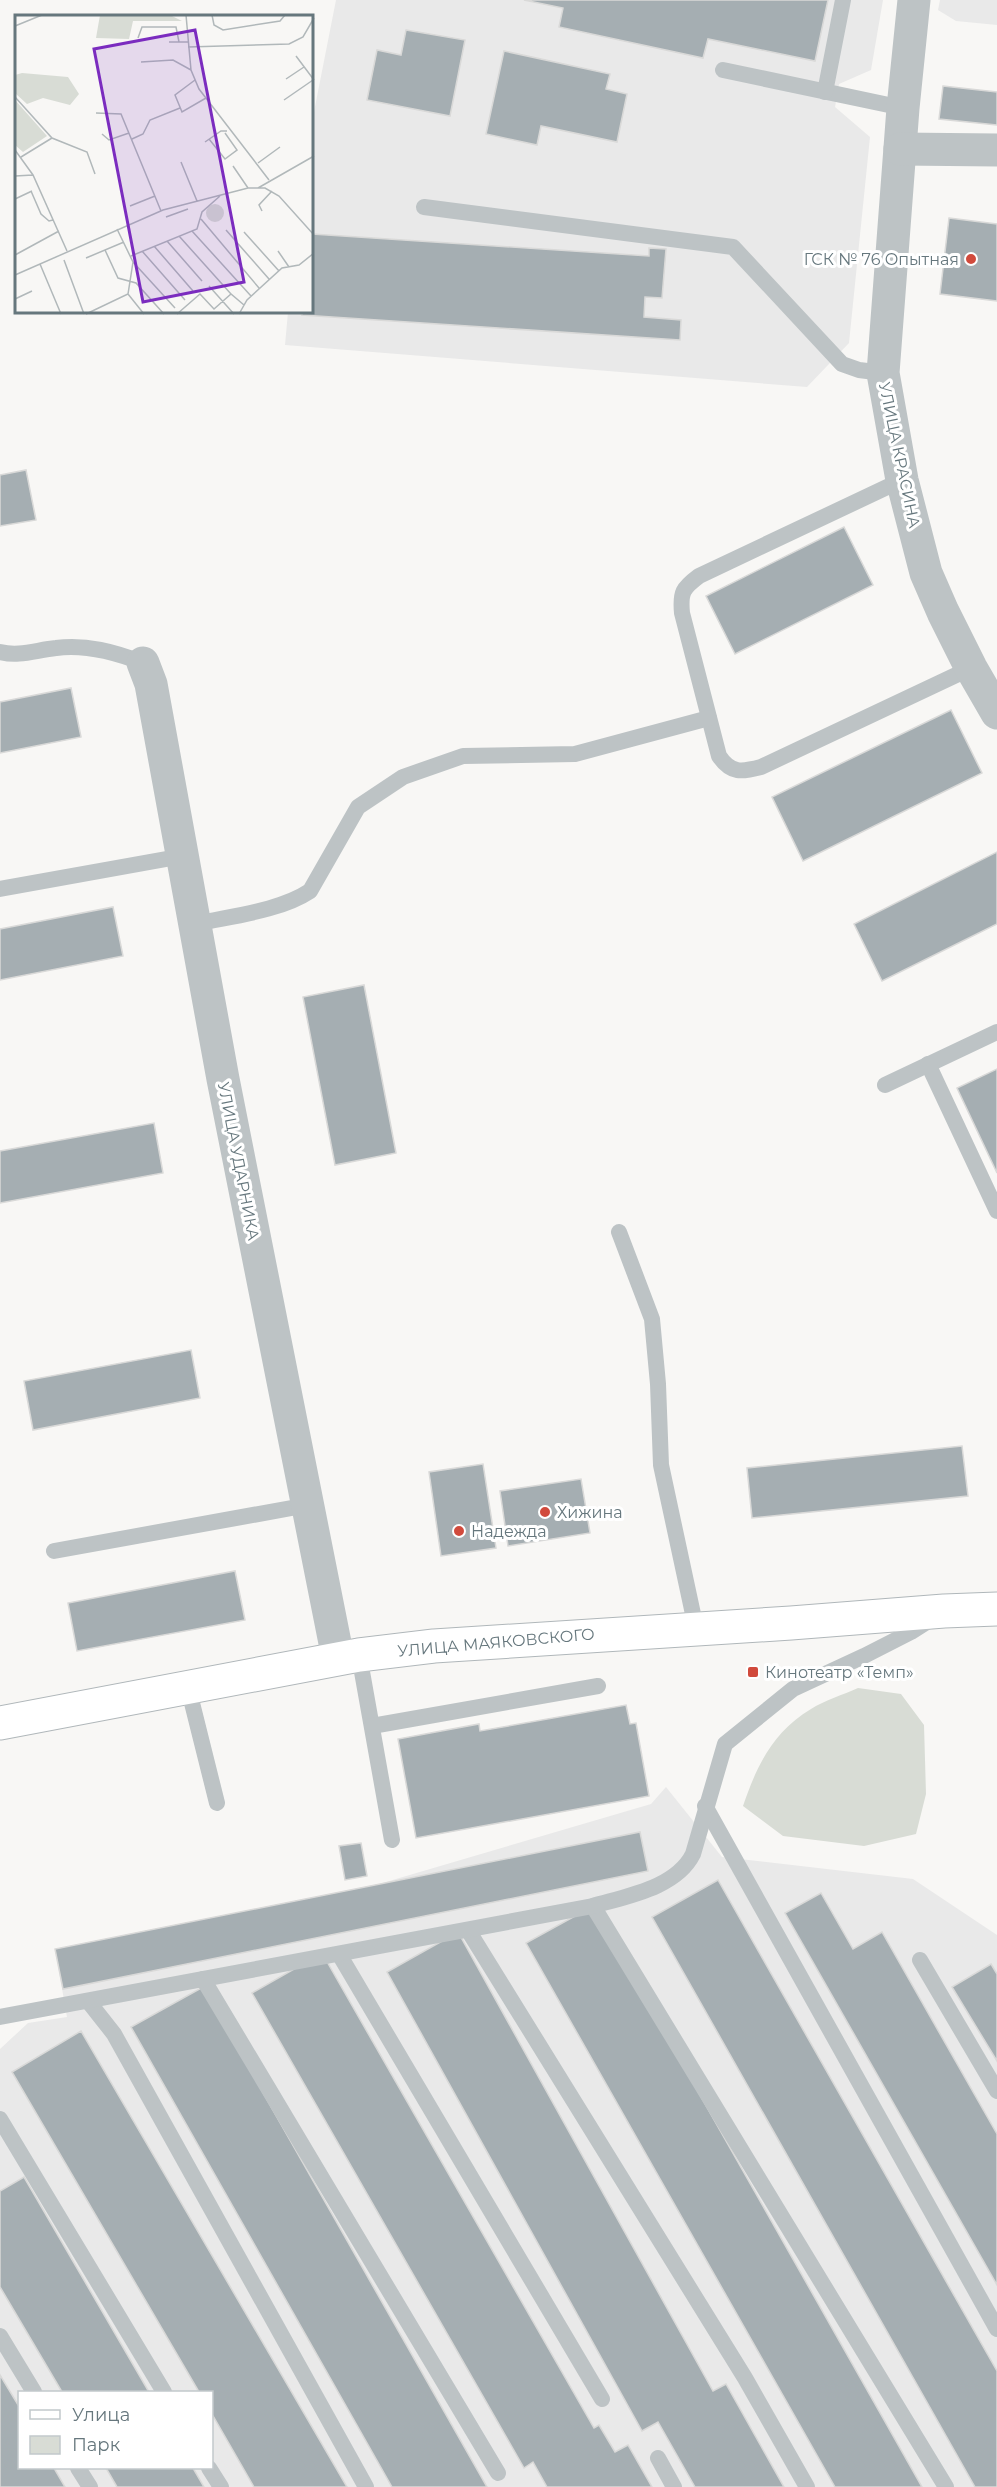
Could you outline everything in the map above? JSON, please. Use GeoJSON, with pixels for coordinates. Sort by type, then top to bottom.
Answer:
{"type":"FeatureCollection","features":[{"type":"Feature","properties":{"kind":"street","name":"УЛИЦА КРАСИНА"},"geometry":{"type":"LineString","coordinates":[[914,0],[903,108],[883,373],[902,480],[926,573],[971,668],[997,713]]}},
{"type":"Feature","properties":{"kind":"street"},"geometry":{"type":"LineString","coordinates":[[900,148],[997,150]]}},
{"type":"Feature","properties":{"kind":"street","name":"УЛИЦА УДАРНИКА"},"geometry":{"type":"LineString","coordinates":[[143,663],[151,684],[223,1079],[308,1505],[349,1656]]}},
{"type":"Feature","properties":{"kind":"street","name":"УЛИЦА МАЯКОВСКОГО"},"geometry":{"type":"LineString","coordinates":[[0,1723],[349,1656],[445,1645],[997,1609]]}},
{"type":"Feature","properties":{"kind":"lane"},"geometry":{"type":"LineString","coordinates":[[825,92],[843,0]]}},
{"type":"Feature","properties":{"kind":"lane"},"geometry":{"type":"LineString","coordinates":[[723,70],[903,108]]}},
{"type":"Feature","properties":{"kind":"lane"},"geometry":{"type":"LineString","coordinates":[[424,207],[733,247],[842,364],[860,370],[883,373]]}},
{"type":"Feature","properties":{"kind":"lane"},"geometry":{"type":"LineString","coordinates":[[902,480],[699,576],[686,586],[681,598],[682,613],[719,756],[726,767],[741,772],[761,767],[971,668]]}},
{"type":"Feature","properties":{"kind":"lane"},"geometry":{"type":"LineString","coordinates":[[0,652],[17,654],[80,646],[122,655],[143,663]]}},
{"type":"Feature","properties":{"kind":"lane"},"geometry":{"type":"LineString","coordinates":[[196,924],[280,905],[310,891],[358,807],[403,777],[463,756],[575,754],[709,718]]}},
{"type":"Feature","properties":{"kind":"lane"},"geometry":{"type":"LineString","coordinates":[[0,889],[183,856]]}},
{"type":"Feature","properties":{"kind":"lane"},"geometry":{"type":"LineString","coordinates":[[885,1085],[997,1032]]}},
{"type":"Feature","properties":{"kind":"lane"},"geometry":{"type":"LineString","coordinates":[[928,1065],[997,1211]]}},
{"type":"Feature","properties":{"kind":"lane"},"geometry":{"type":"LineString","coordinates":[[620,1232],[652,1319],[662,1466],[696,1628]]}},
{"type":"Feature","properties":{"kind":"lane"},"geometry":{"type":"LineString","coordinates":[[54,1551],[308,1505]]}},
{"type":"Feature","properties":{"kind":"lane"},"geometry":{"type":"LineString","coordinates":[[0,2017],[593,1906],[645,1890],[668,1880],[687,1867],[693,1854],[705,1806],[725,1744],[793,1689],[892,1642],[944,1611]]}},
{"type":"Feature","properties":{"kind":"lane"},"geometry":{"type":"LineString","coordinates":[[349,1656],[372,1726],[392,1840]]}},
{"type":"Feature","properties":{"kind":"lane"},"geometry":{"type":"LineString","coordinates":[[372,1726],[598,1686]]}},
{"type":"Feature","properties":{"kind":"lane"},"geometry":{"type":"LineString","coordinates":[[188,1687],[217,1803]]}},
{"type":"Feature","properties":{"kind":"lane"},"geometry":{"type":"LineString","coordinates":[[705,1806],[997,2329]]}},
{"type":"Feature","properties":{"kind":"lane"},"geometry":{"type":"LineString","coordinates":[[593,1906],[946,2487]]}},
{"type":"Feature","properties":{"kind":"lane"},"geometry":{"type":"LineString","coordinates":[[468,1929],[745,2378],[807,2487]]}},
{"type":"Feature","properties":{"kind":"lane"},"geometry":{"type":"LineString","coordinates":[[339,1954],[602,2398]]}},
{"type":"Feature","properties":{"kind":"lane"},"geometry":{"type":"LineString","coordinates":[[920,1960],[997,2091]]}},
{"type":"Feature","properties":{"kind":"lane"},"geometry":{"type":"LineString","coordinates":[[203,1980],[498,2472]]}},
{"type":"Feature","properties":{"kind":"lane"},"geometry":{"type":"LineString","coordinates":[[88,2001],[114,2034],[366,2487]]}},
{"type":"Feature","properties":{"kind":"lane"},"geometry":{"type":"LineString","coordinates":[[0,2120],[163,2391]]}},
{"type":"Feature","properties":{"kind":"lane"},"geometry":{"type":"LineString","coordinates":[[0,2336],[32,2391]]}},
{"type":"Feature","properties":{"kind":"lane"},"geometry":{"type":"LineString","coordinates":[[658,2458],[674,2487]]}},
{"type":"Feature","properties":{"kind":"lane"},"geometry":{"type":"LineString","coordinates":[[79,2469],[90,2487]]}},
{"type":"Feature","properties":{"kind":"lane"},"geometry":{"type":"LineString","coordinates":[[210,2469],[221,2487]]}},
{"type":"Feature","properties":{"kind":"shaded area"},"geometry":{"type":"Polygon","coordinates":[[[336,0],[883,0],[871,70],[839,84],[835,107],[870,137],[849,343],[807,387],[285,345],[288,314],[314,314],[314,112],[336,0]]]}},
{"type":"Feature","properties":{"kind":"shaded area"},"geometry":{"type":"Polygon","coordinates":[[[940,0],[997,0],[997,25],[956,21],[938,10],[940,0]]]}},
{"type":"Feature","properties":{"kind":"shaded area"},"geometry":{"type":"Polygon","coordinates":[[[666,1787],[722,1857],[913,1879],[997,1935],[997,2487],[0,2487],[0,2049],[28,2023],[67,2017],[55,1949],[379,1884],[651,1804],[666,1787]]]}},
{"type":"Feature","properties":{"kind":"green space"},"geometry":{"type":"Polygon","coordinates":[[[858,1688],[901,1694],[924,1725],[926,1794],[916,1834],[864,1846],[783,1836],[743,1806],[761,1763],[776,1739],[798,1718],[822,1703],[858,1688]]]}},
{"type":"Feature","properties":{"kind":"building"},"geometry":{"type":"Polygon","coordinates":[[[524,0],[828,0],[815,61],[708,39],[703,58],[559,27],[563,8],[524,0]]]}},
{"type":"Feature","properties":{"kind":"building"},"geometry":{"type":"Polygon","coordinates":[[[406,30],[465,40],[450,116],[367,100],[377,50],[401,55],[406,30]]]}},
{"type":"Feature","properties":{"kind":"building"},"geometry":{"type":"Polygon","coordinates":[[[504,51],[610,74],[606,89],[627,94],[617,142],[541,126],[537,145],[486,134],[504,51]]]}},
{"type":"Feature","properties":{"kind":"building"},"geometry":{"type":"Polygon","coordinates":[[[943,86],[997,92],[997,125],[939,119],[943,86]]]}},
{"type":"Feature","properties":{"kind":"building","name":"ГСК № 76 Опытная"},"geometry":{"type":"Polygon","coordinates":[[[949,218],[997,224],[997,301],[940,294],[949,218]]]}},
{"type":"Feature","properties":{"kind":"building"},"geometry":{"type":"Polygon","coordinates":[[[314,234],[649,256],[649,248],[666,249],[662,298],[645,297],[644,317],[681,320],[680,340],[302,315],[314,314],[314,234]]]}},
{"type":"Feature","properties":{"kind":"building"},"geometry":{"type":"Polygon","coordinates":[[[26,470],[36,520],[0,526],[0,475],[26,470]]]}},
{"type":"Feature","properties":{"kind":"building"},"geometry":{"type":"Polygon","coordinates":[[[844,527],[873,585],[735,654],[706,596],[844,527]]]}},
{"type":"Feature","properties":{"kind":"building"},"geometry":{"type":"Polygon","coordinates":[[[71,688],[81,737],[0,753],[0,702],[71,688]]]}},
{"type":"Feature","properties":{"kind":"building"},"geometry":{"type":"Polygon","coordinates":[[[951,710],[982,773],[803,861],[772,797],[951,710]]]}},
{"type":"Feature","properties":{"kind":"building"},"geometry":{"type":"Polygon","coordinates":[[[997,852],[997,924],[882,981],[854,924],[997,852]]]}},
{"type":"Feature","properties":{"kind":"building"},"geometry":{"type":"Polygon","coordinates":[[[113,907],[123,956],[0,980],[0,929],[113,907]]]}},
{"type":"Feature","properties":{"kind":"building"},"geometry":{"type":"Polygon","coordinates":[[[364,985],[396,1153],[335,1165],[303,997],[364,985]]]}},
{"type":"Feature","properties":{"kind":"building"},"geometry":{"type":"Polygon","coordinates":[[[997,1069],[997,1173],[957,1088],[997,1069]]]}},
{"type":"Feature","properties":{"kind":"building"},"geometry":{"type":"Polygon","coordinates":[[[154,1123],[163,1173],[0,1203],[0,1151],[154,1123]]]}},
{"type":"Feature","properties":{"kind":"building"},"geometry":{"type":"Polygon","coordinates":[[[191,1350],[200,1398],[33,1430],[24,1381],[191,1350]]]}},
{"type":"Feature","properties":{"kind":"building"},"geometry":{"type":"Polygon","coordinates":[[[962,1446],[968,1496],[752,1518],[747,1468],[962,1446]]]}},
{"type":"Feature","properties":{"kind":"building"},"geometry":{"type":"Polygon","coordinates":[[[483,1464],[496,1548],[441,1556],[429,1472],[483,1464]]]}},
{"type":"Feature","properties":{"kind":"building","name":"Хижина"},"geometry":{"type":"Polygon","coordinates":[[[581,1479],[590,1533],[508,1546],[500,1491],[581,1479]]]}},
{"type":"Feature","properties":{"kind":"building"},"geometry":{"type":"Polygon","coordinates":[[[235,1571],[245,1620],[77,1651],[68,1603],[235,1571]]]}},
{"type":"Feature","properties":{"kind":"building"},"geometry":{"type":"Polygon","coordinates":[[[626,1705],[630,1724],[636,1723],[649,1796],[416,1838],[398,1739],[479,1724],[480,1731],[626,1705]]]}},
{"type":"Feature","properties":{"kind":"building"},"geometry":{"type":"Polygon","coordinates":[[[640,1832],[648,1871],[63,1989],[55,1949],[640,1832]]]}},
{"type":"Feature","properties":{"kind":"building"},"geometry":{"type":"Polygon","coordinates":[[[361,1843],[367,1876],[345,1880],[339,1846],[361,1843]]]}},
{"type":"Feature","properties":{"kind":"building"},"geometry":{"type":"Polygon","coordinates":[[[718,1880],[997,2371],[997,2487],[975,2487],[652,1917],[718,1880]]]}},
{"type":"Feature","properties":{"kind":"building"},"geometry":{"type":"Polygon","coordinates":[[[821,1893],[853,1949],[882,1932],[997,2134],[997,2285],[785,1913],[821,1893]]]}},
{"type":"Feature","properties":{"kind":"building"},"geometry":{"type":"Polygon","coordinates":[[[593,1906],[922,2487],[835,2487],[526,1943],[593,1906]]]}},
{"type":"Feature","properties":{"kind":"building"},"geometry":{"type":"Polygon","coordinates":[[[458,1932],[713,2391],[726,2384],[784,2487],[695,2487],[658,2422],[642,2431],[387,1972],[458,1932]]]}},
{"type":"Feature","properties":{"kind":"building"},"geometry":{"type":"Polygon","coordinates":[[[322,1953],[594,2428],[599,2425],[615,2452],[628,2445],[652,2487],[547,2487],[533,2462],[524,2468],[252,1993],[322,1953]]]}},
{"type":"Feature","properties":{"kind":"building"},"geometry":{"type":"Polygon","coordinates":[[[991,1964],[997,1974],[997,2061],[952,1987],[991,1964]]]}},
{"type":"Feature","properties":{"kind":"building"},"geometry":{"type":"Polygon","coordinates":[[[203,1987],[487,2487],[392,2487],[131,2027],[203,1987]]]}},
{"type":"Feature","properties":{"kind":"building"},"geometry":{"type":"Polygon","coordinates":[[[81,2031],[347,2487],[254,2487],[213,2416],[213,2391],[198,2391],[12,2072],[81,2031]]]}},
{"type":"Feature","properties":{"kind":"building"},"geometry":{"type":"Polygon","coordinates":[[[24,2177],[148,2391],[61,2391],[0,2287],[0,2191],[24,2177]]]}},
{"type":"Feature","properties":{"kind":"building"},"geometry":{"type":"Polygon","coordinates":[[[0,2375],[18,2405],[18,2469],[55,2469],[65,2487],[0,2487],[0,2375]]]}},
{"type":"Feature","properties":{"kind":"building"},"geometry":{"type":"Polygon","coordinates":[[[107,2469],[194,2469],[204,2487],[117,2487],[107,2469]]]}},
{"type":"Feature","properties":{"kind":"place","name":"ГСК № 76 Опытная"},"geometry":{"type":"Point","coordinates":[971,259]}},
{"type":"Feature","properties":{"kind":"place","name":"Хижина"},"geometry":{"type":"Point","coordinates":[545,1512]}},
{"type":"Feature","properties":{"kind":"place","name":"Надежда"},"geometry":{"type":"Point","coordinates":[459,1531]}},
{"type":"Feature","properties":{"kind":"place","name":"Кинотеатр «Темп»"},"geometry":{"type":"Point","coordinates":[753,1672]}}]}
